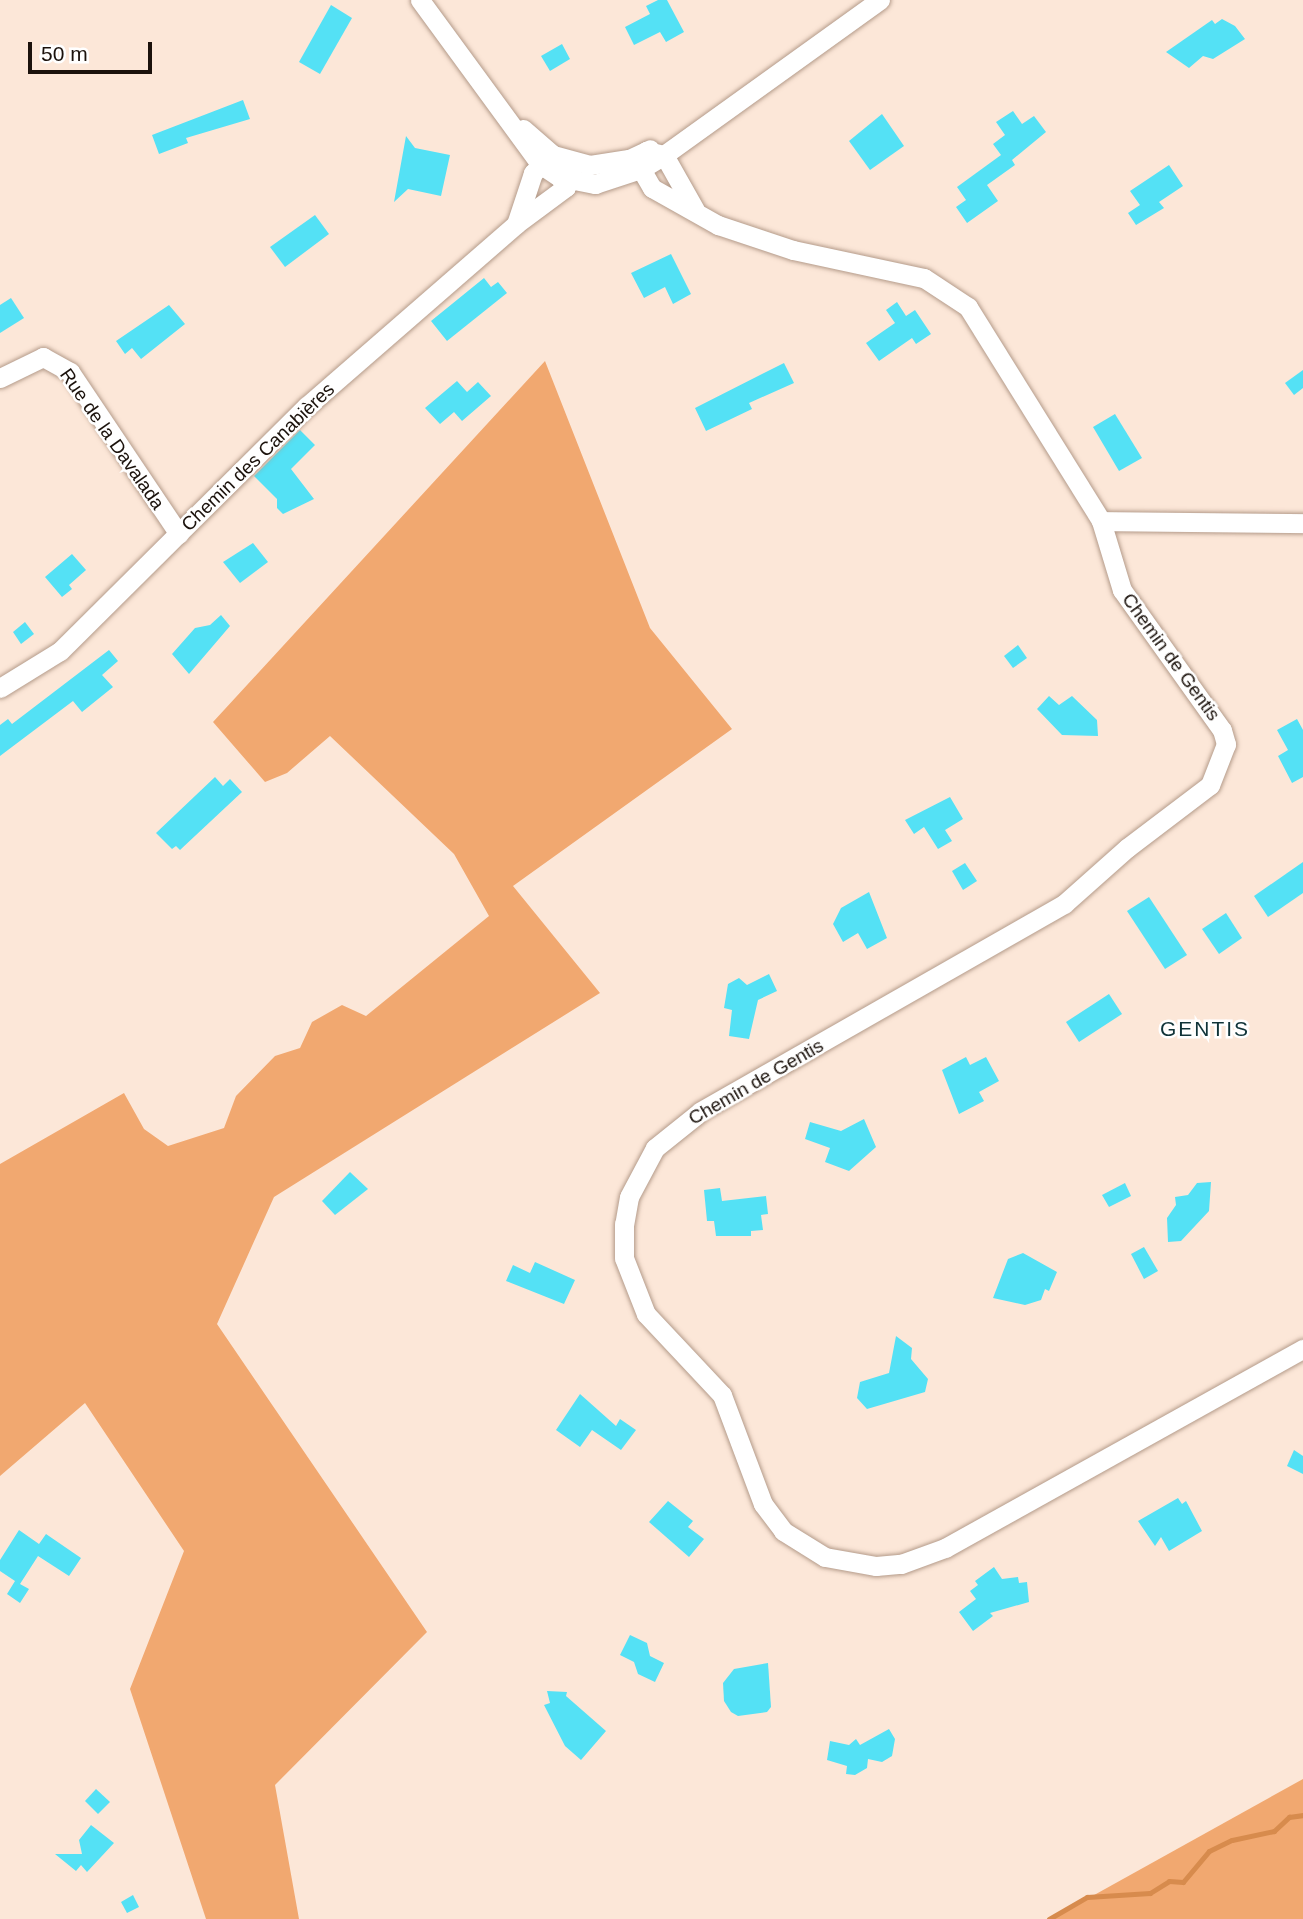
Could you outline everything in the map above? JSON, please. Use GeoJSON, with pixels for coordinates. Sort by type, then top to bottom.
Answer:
{"type":"FeatureCollection","features":[{"type":"Feature","properties":{"kind":"street"},"geometry":{"type":"LineString","coordinates":[[421,0],[487,89],[557,165],[610,164],[650,158],[880,0]]}},
{"type":"Feature","properties":{"kind":"street"},"geometry":{"type":"LineString","coordinates":[[650,158],[695,210]]}},
{"type":"Feature","properties":{"kind":"street","name":"Chemin de Gentis"},"geometry":{"type":"LineString","coordinates":[[650,158],[664,197],[760,241],[894,270],[950,292],[981,323],[1101,521],[1122,590],[1222,730],[1224,757],[1210,785],[1128,848],[1064,904],[675,1130],[655,1148],[629,1197],[624,1258],[646,1314],[722,1395],[763,1504],[783,1531],[825,1557],[853,1564],[901,1564],[945,1548],[1303,1349]]}},
{"type":"Feature","properties":{"kind":"street","name":"Chemin des Canabières"},"geometry":{"type":"LineString","coordinates":[[516,224],[557,165]]}},
{"type":"Feature","properties":{"kind":"street","name":"Chemin des Canabières"},"geometry":{"type":"LineString","coordinates":[[0,688],[60,651],[307,407],[516,224],[557,195],[557,165]]}},
{"type":"Feature","properties":{"kind":"street","name":"Rue de la Davalada"},"geometry":{"type":"LineString","coordinates":[[0,378],[43,357],[70,372],[179,534]]}},
{"type":"Feature","properties":{"kind":"street"},"geometry":{"type":"LineString","coordinates":[[1101,521],[1303,523]]}},
{"type":"Feature","properties":{"kind":"shaded area"},"geometry":{"type":"Polygon","coordinates":[[[545,361],[650,628],[732,729],[513,886],[600,993],[274,1197],[217,1324],[427,1632],[275,1785],[299,1919],[206,1919],[130,1689],[184,1551],[85,1403],[0,1476],[0,1164],[124,1093],[144,1129],[168,1146],[224,1128],[236,1096],[275,1056],[300,1048],[312,1022],[342,1005],[366,1016],[489,916],[454,854],[330,736],[287,773],[265,782],[213,722],[545,361]]]}},
{"type":"Feature","properties":{"kind":"shaded area"},"geometry":{"type":"Polygon","coordinates":[[[1303,1779],[1303,1919],[1051,1919],[1303,1779]]]}},
{"type":"Feature","properties":{"kind":"building"},"geometry":{"type":"Polygon","coordinates":[[[658,0],[667,0],[684,32],[666,42],[660,32],[634,45],[625,27],[650,14],[646,6],[658,0]]]}},
{"type":"Feature","properties":{"kind":"building"},"geometry":{"type":"Polygon","coordinates":[[[331,5],[352,18],[320,74],[299,62],[331,5]]]}},
{"type":"Feature","properties":{"kind":"building"},"geometry":{"type":"Polygon","coordinates":[[[1222,19],[1235,26],[1245,39],[1213,59],[1203,56],[1189,68],[1166,52],[1212,20],[1215,24],[1222,19]]]}},
{"type":"Feature","properties":{"kind":"building"},"geometry":{"type":"Polygon","coordinates":[[[562,44],[570,59],[550,71],[541,56],[562,44]]]}},
{"type":"Feature","properties":{"kind":"building"},"geometry":{"type":"Polygon","coordinates":[[[243,100],[250,119],[186,138],[188,143],[159,154],[152,135],[243,100]]]}},
{"type":"Feature","properties":{"kind":"building"},"geometry":{"type":"Polygon","coordinates":[[[1013,111],[1022,124],[1034,116],[1046,132],[1012,160],[1015,165],[987,185],[998,201],[967,223],[956,207],[966,200],[957,187],[1001,155],[993,144],[1005,135],[996,122],[1013,111]]]}},
{"type":"Feature","properties":{"kind":"building"},"geometry":{"type":"Polygon","coordinates":[[[882,114],[904,146],[870,170],[849,141],[882,114]]]}},
{"type":"Feature","properties":{"kind":"building"},"geometry":{"type":"Polygon","coordinates":[[[406,136],[415,148],[450,155],[441,196],[408,189],[394,202],[406,136]]]}},
{"type":"Feature","properties":{"kind":"building"},"geometry":{"type":"Polygon","coordinates":[[[1169,165],[1183,186],[1159,202],[1164,208],[1136,225],[1128,213],[1140,205],[1130,191],[1169,165]]]}},
{"type":"Feature","properties":{"kind":"building"},"geometry":{"type":"Polygon","coordinates":[[[315,215],[329,234],[285,267],[270,247],[315,215]]]}},
{"type":"Feature","properties":{"kind":"building"},"geometry":{"type":"Polygon","coordinates":[[[671,254],[691,294],[673,304],[665,287],[644,298],[631,273],[671,254]]]}},
{"type":"Feature","properties":{"kind":"building"},"geometry":{"type":"Polygon","coordinates":[[[484,278],[491,287],[498,282],[507,293],[447,341],[431,321],[484,278]]]}},
{"type":"Feature","properties":{"kind":"building"},"geometry":{"type":"Polygon","coordinates":[[[11,298],[24,318],[0,333],[0,305],[11,298]]]}},
{"type":"Feature","properties":{"kind":"building"},"geometry":{"type":"Polygon","coordinates":[[[897,302],[906,316],[915,310],[931,334],[916,344],[912,338],[879,361],[866,343],[895,323],[886,310],[897,302]]]}},
{"type":"Feature","properties":{"kind":"building"},"geometry":{"type":"Polygon","coordinates":[[[169,305],[185,324],[141,359],[132,348],[125,354],[116,341],[169,305]]]}},
{"type":"Feature","properties":{"kind":"building"},"geometry":{"type":"Polygon","coordinates":[[[784,363],[794,383],[749,403],[752,409],[706,431],[695,408],[784,363]]]}},
{"type":"Feature","properties":{"kind":"building"},"geometry":{"type":"Polygon","coordinates":[[[1303,370],[1303,388],[1294,395],[1285,383],[1303,370]]]}},
{"type":"Feature","properties":{"kind":"building"},"geometry":{"type":"Polygon","coordinates":[[[457,381],[467,392],[478,382],[491,396],[462,421],[454,412],[440,424],[425,408],[457,381]]]}},
{"type":"Feature","properties":{"kind":"building"},"geometry":{"type":"Polygon","coordinates":[[[1115,414],[1142,458],[1119,471],[1093,427],[1115,414]]]}},
{"type":"Feature","properties":{"kind":"building"},"geometry":{"type":"Polygon","coordinates":[[[300,430],[315,445],[291,469],[314,499],[283,514],[277,508],[277,499],[254,476],[300,430]]]}},
{"type":"Feature","properties":{"kind":"building"},"geometry":{"type":"Polygon","coordinates":[[[253,543],[268,562],[240,583],[223,562],[253,543]]]}},
{"type":"Feature","properties":{"kind":"building"},"geometry":{"type":"Polygon","coordinates":[[[72,554],[86,570],[69,585],[72,589],[62,597],[45,577],[72,554]]]}},
{"type":"Feature","properties":{"kind":"building"},"geometry":{"type":"Polygon","coordinates":[[[221,615],[230,626],[189,674],[172,654],[195,628],[210,625],[221,615]]]}},
{"type":"Feature","properties":{"kind":"building"},"geometry":{"type":"Polygon","coordinates":[[[25,622],[34,634],[21,644],[13,632],[25,622]]]}},
{"type":"Feature","properties":{"kind":"building"},"geometry":{"type":"Polygon","coordinates":[[[1018,645],[1027,658],[1013,668],[1004,656],[1018,645]]]}},
{"type":"Feature","properties":{"kind":"building"},"geometry":{"type":"Polygon","coordinates":[[[109,650],[118,661],[102,675],[113,687],[82,712],[73,701],[0,756],[0,725],[8,719],[12,724],[109,650]]]}},
{"type":"Feature","properties":{"kind":"building"},"geometry":{"type":"Polygon","coordinates":[[[1049,696],[1059,705],[1072,696],[1097,720],[1098,736],[1062,735],[1037,709],[1049,696]]]}},
{"type":"Feature","properties":{"kind":"building"},"geometry":{"type":"Polygon","coordinates":[[[1297,719],[1303,730],[1303,777],[1292,783],[1278,756],[1288,750],[1277,730],[1297,719]]]}},
{"type":"Feature","properties":{"kind":"building"},"geometry":{"type":"Polygon","coordinates":[[[215,777],[223,786],[230,779],[242,792],[180,850],[176,846],[172,849],[156,833],[215,777]]]}},
{"type":"Feature","properties":{"kind":"building"},"geometry":{"type":"Polygon","coordinates":[[[950,797],[963,819],[945,830],[952,841],[938,849],[924,827],[914,834],[905,820],[950,797]]]}},
{"type":"Feature","properties":{"kind":"building"},"geometry":{"type":"Polygon","coordinates":[[[1303,862],[1303,893],[1268,917],[1254,896],[1303,862]]]}},
{"type":"Feature","properties":{"kind":"building"},"geometry":{"type":"Polygon","coordinates":[[[965,863],[977,881],[963,890],[952,871],[965,863]]]}},
{"type":"Feature","properties":{"kind":"building"},"geometry":{"type":"Polygon","coordinates":[[[869,892],[887,938],[867,949],[858,933],[843,942],[833,924],[841,908],[869,892]]]}},
{"type":"Feature","properties":{"kind":"building"},"geometry":{"type":"Polygon","coordinates":[[[1149,897],[1187,955],[1165,969],[1127,911],[1149,897]]]}},
{"type":"Feature","properties":{"kind":"building"},"geometry":{"type":"Polygon","coordinates":[[[1226,913],[1242,938],[1219,954],[1202,929],[1226,913]]]}},
{"type":"Feature","properties":{"kind":"building"},"geometry":{"type":"Polygon","coordinates":[[[769,974],[777,991],[758,1000],[749,1039],[729,1036],[732,1010],[724,1008],[728,984],[739,978],[747,985],[769,974]]]}},
{"type":"Feature","properties":{"kind":"building"},"geometry":{"type":"Polygon","coordinates":[[[1109,994],[1122,1014],[1079,1042],[1066,1022],[1109,994]]]}},
{"type":"Feature","properties":{"kind":"building"},"geometry":{"type":"Polygon","coordinates":[[[966,1057],[970,1065],[986,1057],[999,1081],[979,1092],[984,1101],[959,1114],[942,1070],[966,1057]]]}},
{"type":"Feature","properties":{"kind":"building"},"geometry":{"type":"Polygon","coordinates":[[[864,1119],[876,1147],[849,1171],[825,1162],[830,1148],[805,1139],[810,1122],[841,1131],[864,1119]]]}},
{"type":"Feature","properties":{"kind":"building"},"geometry":{"type":"Polygon","coordinates":[[[350,1172],[368,1189],[335,1215],[322,1201],[350,1172]]]}},
{"type":"Feature","properties":{"kind":"building"},"geometry":{"type":"Polygon","coordinates":[[[1211,1182],[1209,1211],[1181,1241],[1168,1242],[1167,1218],[1176,1205],[1175,1197],[1188,1195],[1197,1183],[1211,1182]]]}},
{"type":"Feature","properties":{"kind":"building"},"geometry":{"type":"Polygon","coordinates":[[[1125,1183],[1131,1196],[1109,1207],[1102,1195],[1125,1183]]]}},
{"type":"Feature","properties":{"kind":"building"},"geometry":{"type":"Polygon","coordinates":[[[720,1188],[722,1201],[766,1196],[768,1214],[761,1215],[763,1230],[751,1231],[751,1236],[716,1236],[714,1221],[707,1221],[704,1190],[720,1188]]]}},
{"type":"Feature","properties":{"kind":"building"},"geometry":{"type":"Polygon","coordinates":[[[1144,1247],[1158,1271],[1144,1279],[1131,1254],[1144,1247]]]}},
{"type":"Feature","properties":{"kind":"building"},"geometry":{"type":"Polygon","coordinates":[[[1023,1253],[1057,1272],[1049,1291],[1045,1289],[1041,1300],[1025,1305],[993,1298],[1008,1259],[1023,1253]]]}},
{"type":"Feature","properties":{"kind":"building"},"geometry":{"type":"Polygon","coordinates":[[[535,1262],[575,1280],[564,1304],[506,1281],[513,1265],[530,1273],[535,1262]]]}},
{"type":"Feature","properties":{"kind":"building"},"geometry":{"type":"Polygon","coordinates":[[[896,1336],[912,1348],[911,1359],[928,1379],[925,1392],[867,1409],[857,1398],[860,1382],[889,1373],[896,1336]]]}},
{"type":"Feature","properties":{"kind":"building"},"geometry":{"type":"Polygon","coordinates":[[[580,1394],[616,1426],[620,1419],[636,1430],[621,1450],[592,1430],[580,1447],[556,1430],[580,1394]]]}},
{"type":"Feature","properties":{"kind":"building"},"geometry":{"type":"Polygon","coordinates":[[[1294,1450],[1303,1456],[1303,1474],[1287,1466],[1294,1450]]]}},
{"type":"Feature","properties":{"kind":"building"},"geometry":{"type":"Polygon","coordinates":[[[1178,1498],[1182,1504],[1186,1501],[1202,1531],[1169,1551],[1161,1537],[1155,1546],[1138,1521],[1178,1498]]]}},
{"type":"Feature","properties":{"kind":"building"},"geometry":{"type":"Polygon","coordinates":[[[668,1501],[693,1521],[688,1527],[704,1539],[689,1557],[649,1522],[668,1501]]]}},
{"type":"Feature","properties":{"kind":"building"},"geometry":{"type":"Polygon","coordinates":[[[19,1530],[39,1544],[46,1534],[81,1558],[69,1576],[38,1556],[20,1584],[29,1589],[20,1603],[7,1594],[15,1581],[0,1571],[0,1560],[19,1530]]]}},
{"type":"Feature","properties":{"kind":"building"},"geometry":{"type":"Polygon","coordinates":[[[994,1567],[1002,1579],[1018,1577],[1019,1583],[1027,1582],[1029,1602],[990,1613],[993,1616],[973,1631],[959,1612],[976,1599],[970,1591],[978,1585],[975,1581],[994,1567]]]}},
{"type":"Feature","properties":{"kind":"building"},"geometry":{"type":"Polygon","coordinates":[[[630,1635],[647,1643],[650,1656],[664,1663],[655,1682],[638,1674],[634,1662],[620,1655],[630,1635]]]}},
{"type":"Feature","properties":{"kind":"building"},"geometry":{"type":"Polygon","coordinates":[[[768,1663],[771,1707],[767,1712],[738,1716],[731,1712],[724,1701],[723,1683],[734,1669],[768,1663]]]}},
{"type":"Feature","properties":{"kind":"building"},"geometry":{"type":"Polygon","coordinates":[[[547,1691],[567,1692],[566,1696],[606,1731],[581,1760],[565,1746],[544,1705],[550,1703],[547,1691]]]}},
{"type":"Feature","properties":{"kind":"building"},"geometry":{"type":"Polygon","coordinates":[[[889,1729],[895,1739],[892,1756],[882,1762],[868,1759],[867,1768],[855,1775],[846,1774],[847,1766],[827,1760],[830,1741],[849,1745],[856,1739],[860,1745],[889,1729]]]}},
{"type":"Feature","properties":{"kind":"building"},"geometry":{"type":"Polygon","coordinates":[[[96,1789],[110,1802],[98,1814],[85,1801],[96,1789]]]}},
{"type":"Feature","properties":{"kind":"building"},"geometry":{"type":"Polygon","coordinates":[[[91,1825],[114,1843],[87,1872],[81,1865],[76,1871],[55,1854],[82,1854],[79,1840],[91,1825]]]}},
{"type":"Feature","properties":{"kind":"building"},"geometry":{"type":"Polygon","coordinates":[[[133,1895],[139,1907],[127,1913],[121,1902],[133,1895]]]}},
{"type":"Feature","properties":{"kind":"waterway"},"geometry":{"type":"LineString","coordinates":[[1049,1919],[1087,1897],[1150,1893],[1169,1881],[1183,1882],[1209,1851],[1232,1840],[1274,1831],[1289,1817],[1303,1815]]}},
{"type":"Feature","properties":{"kind":"district","name":"GENTIS"},"geometry":{"type":"Point","coordinates":[1205,1029]}}]}
